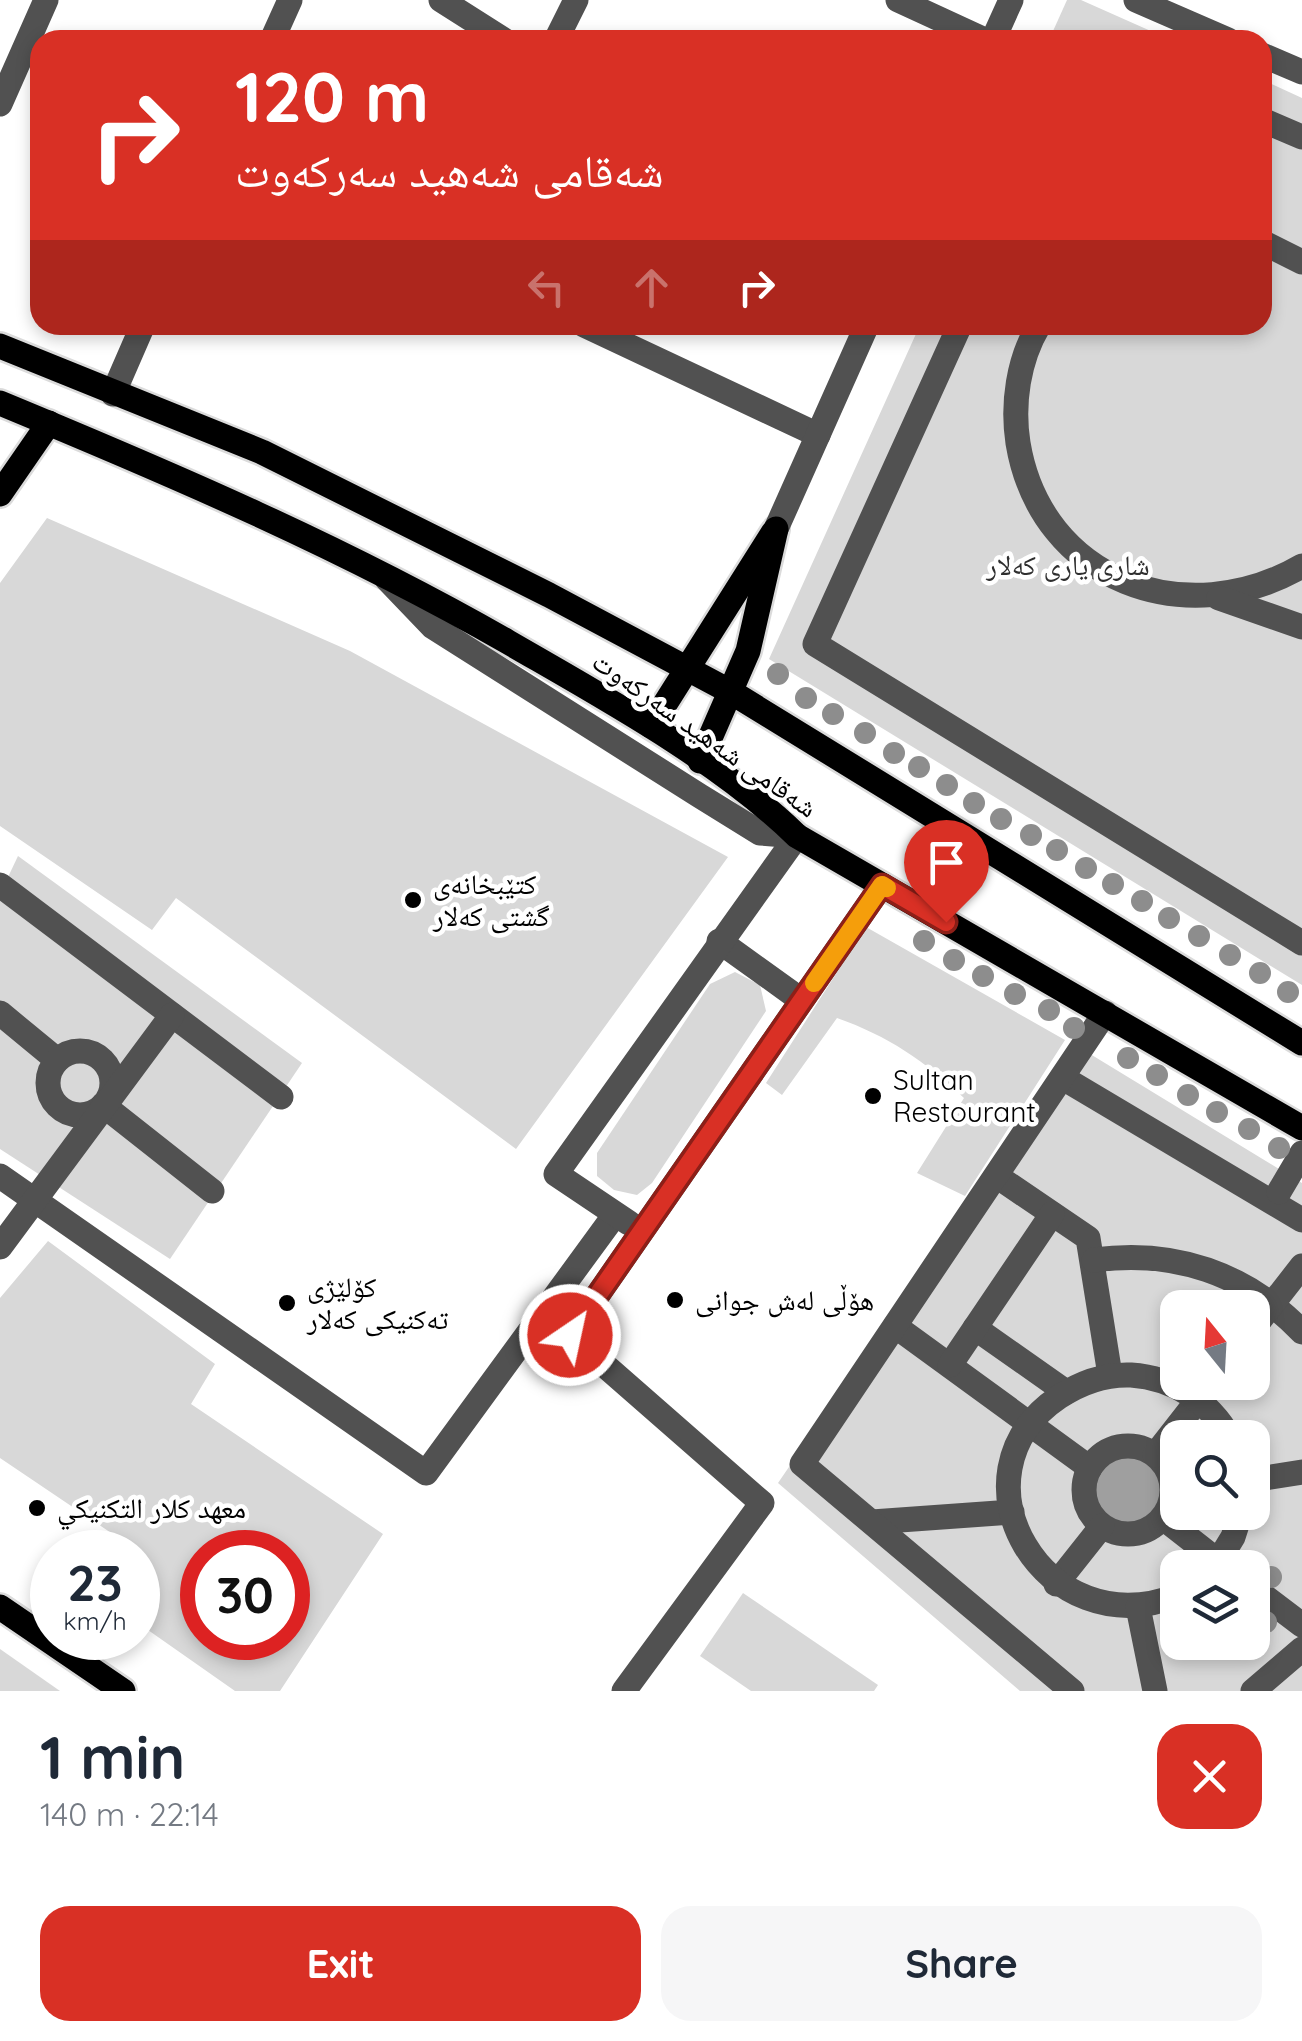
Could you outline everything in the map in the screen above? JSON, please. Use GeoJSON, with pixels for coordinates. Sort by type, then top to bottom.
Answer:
{"type":"FeatureCollection","features":[{"type":"Feature","properties":{"kind":"main road","name":"شەقامی شەهید سەرکەوت"},"geometry":{"type":"LineString","coordinates":[[0,346],[278,460],[731,692],[1302,1043]]}},
{"type":"Feature","properties":{"kind":"main road","name":"شەقامی شەهید سەرکەوت"},"geometry":{"type":"LineString","coordinates":[[0,403],[192,482],[375,567],[651,726],[769,809],[797,836],[1302,1128]]}},
{"type":"Feature","properties":{"kind":"main road"},"geometry":{"type":"LineString","coordinates":[[0,494],[49,423]]}},
{"type":"Feature","properties":{"kind":"main road"},"geometry":{"type":"LineString","coordinates":[[651,726],[776,528]]}},
{"type":"Feature","properties":{"kind":"main road"},"geometry":{"type":"LineString","coordinates":[[700,761],[731,692],[761,609],[776,528]]}},
{"type":"Feature","properties":{"kind":"main road"},"geometry":{"type":"LineString","coordinates":[[0,1607],[118,1690]]}},
{"type":"Feature","properties":{"kind":"street"},"geometry":{"type":"LineString","coordinates":[[0,104],[9,60],[46,0]]}},
{"type":"Feature","properties":{"kind":"street"},"geometry":{"type":"LineString","coordinates":[[276,30],[290,0]]}},
{"type":"Feature","properties":{"kind":"street"},"geometry":{"type":"LineString","coordinates":[[441,0],[488,30]]}},
{"type":"Feature","properties":{"kind":"street"},"geometry":{"type":"LineString","coordinates":[[561,30],[576,0]]}},
{"type":"Feature","properties":{"kind":"street"},"geometry":{"type":"LineString","coordinates":[[898,0],[963,30]]}},
{"type":"Feature","properties":{"kind":"street"},"geometry":{"type":"LineString","coordinates":[[998,30],[1011,0]]}},
{"type":"Feature","properties":{"kind":"street"},"geometry":{"type":"LineString","coordinates":[[1136,0],[1205,30]]}},
{"type":"Feature","properties":{"kind":"street"},"geometry":{"type":"LineString","coordinates":[[1272,59],[1302,72]]}},
{"type":"Feature","properties":{"kind":"street"},"geometry":{"type":"LineString","coordinates":[[1272,124],[1302,137]]}},
{"type":"Feature","properties":{"kind":"street"},"geometry":{"type":"LineString","coordinates":[[1274,243],[1302,262]]}},
{"type":"Feature","properties":{"kind":"street"},"geometry":{"type":"LineString","coordinates":[[113,394],[139,335]]}},
{"type":"Feature","properties":{"kind":"street"},"geometry":{"type":"LineString","coordinates":[[605,335],[818,435]]}},
{"type":"Feature","properties":{"kind":"street"},"geometry":{"type":"LineString","coordinates":[[776,528],[862,335]]}},
{"type":"Feature","properties":{"kind":"street"},"geometry":{"type":"LineString","coordinates":[[955,335],[815,644],[1302,943]]}},
{"type":"Feature","properties":{"kind":"street"},"geometry":{"type":"LineString","coordinates":[[1035,335],[1022,364],[1016,428],[1026,474],[1048,518],[1080,554],[1120,580],[1167,594],[1214,597],[1247,591],[1302,566]]}},
{"type":"Feature","properties":{"kind":"street"},"geometry":{"type":"LineString","coordinates":[[375,567],[433,626],[760,832],[797,836]]}},
{"type":"Feature","properties":{"kind":"street"},"geometry":{"type":"LineString","coordinates":[[1214,597],[1302,627]]}},
{"type":"Feature","properties":{"kind":"street"},"geometry":{"type":"LineString","coordinates":[[642,1230],[614,1216],[556,1174],[797,836]]}},
{"type":"Feature","properties":{"kind":"street"},"geometry":{"type":"LineString","coordinates":[[0,884],[281,1097]]}},
{"type":"Feature","properties":{"kind":"street"},"geometry":{"type":"LineString","coordinates":[[624,1691],[762,1504],[570,1335],[882,885]]}},
{"type":"Feature","properties":{"kind":"street"},"geometry":{"type":"LineString","coordinates":[[720,940],[801,1000]]}},
{"type":"Feature","properties":{"kind":"street"},"geometry":{"type":"LineString","coordinates":[[1072,1691],[802,1464],[1105,1013]]}},
{"type":"Feature","properties":{"kind":"street"},"geometry":{"type":"LineString","coordinates":[[0,1247],[172,1015]]}},
{"type":"Feature","properties":{"kind":"street"},"geometry":{"type":"LineString","coordinates":[[5,1022],[57,1060]]}},
{"type":"Feature","properties":{"kind":"street"},"geometry":{"type":"LineString","coordinates":[[80,1050],[103,1060],[112,1082],[103,1106],[75,1114],[57,1105],[48,1088],[57,1060],[80,1050]]}},
{"type":"Feature","properties":{"kind":"street"},"geometry":{"type":"LineString","coordinates":[[1063,1078],[1302,1220]]}},
{"type":"Feature","properties":{"kind":"street"},"geometry":{"type":"LineString","coordinates":[[103,1106],[212,1191]]}},
{"type":"Feature","properties":{"kind":"street"},"geometry":{"type":"LineString","coordinates":[[1280,1192],[1302,1153]]}},
{"type":"Feature","properties":{"kind":"street"},"geometry":{"type":"LineString","coordinates":[[0,1176],[426,1473],[614,1216]]}},
{"type":"Feature","properties":{"kind":"street"},"geometry":{"type":"LineString","coordinates":[[998,1177],[1088,1238],[1110,1376]]}},
{"type":"Feature","properties":{"kind":"street"},"geometry":{"type":"LineString","coordinates":[[950,1365],[1052,1214]]}},
{"type":"Feature","properties":{"kind":"street"},"geometry":{"type":"LineString","coordinates":[[1094,1260],[1136,1254],[1184,1262],[1236,1282],[1272,1304],[1302,1332]]}},
{"type":"Feature","properties":{"kind":"street"},"geometry":{"type":"LineString","coordinates":[[1270,1307],[1302,1266]]}},
{"type":"Feature","properties":{"kind":"street"},"geometry":{"type":"LineString","coordinates":[[895,1326],[1090,1468]]}},
{"type":"Feature","properties":{"kind":"street"},"geometry":{"type":"LineString","coordinates":[[975,1328],[1066,1392]]}},
{"type":"Feature","properties":{"kind":"street"},"geometry":{"type":"LineString","coordinates":[[1160,1380],[1110,1376],[1066,1392],[1032,1424],[1013,1464],[1012,1512],[1028,1554],[1056,1584],[1086,1600],[1138,1607],[1160,1600]]}},
{"type":"Feature","properties":{"kind":"street"},"geometry":{"type":"LineString","coordinates":[[1155,1456],[1198,1400]]}},
{"type":"Feature","properties":{"kind":"street"},"geometry":{"type":"LineString","coordinates":[[1160,1464],[1155,1456],[1136,1447],[1106,1452],[1090,1468],[1086,1503],[1102,1526],[1134,1534],[1160,1520]]}},
{"type":"Feature","properties":{"kind":"street"},"geometry":{"type":"LineString","coordinates":[[1270,1477],[1302,1472]]}},
{"type":"Feature","properties":{"kind":"street"},"geometry":{"type":"LineString","coordinates":[[872,1522],[1012,1512]]}},
{"type":"Feature","properties":{"kind":"street"},"geometry":{"type":"LineString","coordinates":[[1056,1584],[1102,1526]]}},
{"type":"Feature","properties":{"kind":"street"},"geometry":{"type":"LineString","coordinates":[[1178,1530],[1202,1550]]}},
{"type":"Feature","properties":{"kind":"street"},"geometry":{"type":"LineString","coordinates":[[1270,1601],[1302,1625]]}},
{"type":"Feature","properties":{"kind":"street"},"geometry":{"type":"LineString","coordinates":[[1138,1607],[1155,1691]]}},
{"type":"Feature","properties":{"kind":"street"},"geometry":{"type":"LineString","coordinates":[[1253,1691],[1302,1650]]}},
{"type":"Feature","properties":{"kind":"green space"},"geometry":{"type":"Polygon","coordinates":[[[1067,0],[1081,0],[1148,30],[1054,30],[1067,0]]]}},
{"type":"Feature","properties":{"kind":"green space","name":"شاری یاری کەلار"},"geometry":{"type":"Polygon","coordinates":[[[1272,84],[1302,98],[1302,985],[769,659],[915,335],[1272,335],[1272,84]]]}},
{"type":"Feature","properties":{"kind":"green space"},"geometry":{"type":"Polygon","coordinates":[[[47,518],[350,651],[728,857],[516,1149],[176,898],[152,930],[0,826],[0,583],[47,518]]]}},
{"type":"Feature","properties":{"kind":"green space"},"geometry":{"type":"Polygon","coordinates":[[[18,856],[302,1063],[170,1259],[0,1149],[0,894],[18,856]]]}},
{"type":"Feature","properties":{"kind":"green space"},"geometry":{"type":"Polygon","coordinates":[[[866,927],[1065,1040],[965,1196],[917,1173],[964,1098],[935,1072],[889,1041],[837,1018],[782,1095],[766,1083],[866,927]]]}},
{"type":"Feature","properties":{"kind":"green space"},"geometry":{"type":"Polygon","coordinates":[[[735,972],[760,985],[766,1011],[652,1183],[637,1195],[614,1190],[597,1176],[597,1153],[710,984],[735,972]]]}},
{"type":"Feature","properties":{"kind":"green space"},"geometry":{"type":"Polygon","coordinates":[[[1077,1046],[1302,1183],[1302,1691],[1020,1691],[778,1483],[1077,1046]]]}},
{"type":"Feature","properties":{"kind":"green space"},"geometry":{"type":"Polygon","coordinates":[[[48,1241],[215,1364],[191,1404],[383,1534],[310,1645],[310,1530],[180,1530],[180,1652],[160,1638],[160,1530],[107,1530],[0,1458],[0,1298],[48,1241]]]}},
{"type":"Feature","properties":{"kind":"green space"},"geometry":{"type":"Polygon","coordinates":[[[743,1593],[878,1685],[874,1691],[751,1691],[700,1656],[743,1593]]]}},
{"type":"Feature","properties":{"kind":"green space"},"geometry":{"type":"Polygon","coordinates":[[[0,1649],[60,1691],[0,1691],[0,1649]]]}},
{"type":"Feature","properties":{"kind":"green space"},"geometry":{"type":"Polygon","coordinates":[[[191,1660],[300,1660],[280,1691],[235,1691],[191,1660]]]}},
{"type":"Feature","properties":{"kind":"shaded area"},"geometry":{"type":"Polygon","coordinates":[[[1128,1454],[1142,1456],[1160,1473],[1160,1507],[1154,1516],[1142,1524],[1128,1526],[1114,1524],[1102,1516],[1094,1504],[1092,1490],[1094,1476],[1102,1464],[1114,1456],[1128,1454]]]}},
{"type":"Feature","properties":{"kind":"slow traffic"},"geometry":{"type":"LineString","coordinates":[[814,983],[882,885],[887,888]]}},
{"type":"Feature","properties":{"kind":"place","name":"کتێبخانەی گشتی کەلار"},"geometry":{"type":"Point","coordinates":[413,900]}},
{"type":"Feature","properties":{"kind":"place","name":"Sultan Restourant"},"geometry":{"type":"Point","coordinates":[873,1096]}},
{"type":"Feature","properties":{"kind":"place","name":"هۆڵی لەش جوانی"},"geometry":{"type":"Point","coordinates":[675,1300]}},
{"type":"Feature","properties":{"kind":"place","name":"کۆلێژی تەکنیکی کەلار"},"geometry":{"type":"Point","coordinates":[287,1303]}},
{"type":"Feature","properties":{"kind":"place","name":"معهد كلار التكنيكي"},"geometry":{"type":"Point","coordinates":[37,1508]}},
{"type":"Feature","properties":{"kind":"route"},"geometry":{"type":"LineString","coordinates":[[570,1335],[882,885],[946,922]]}}]}
